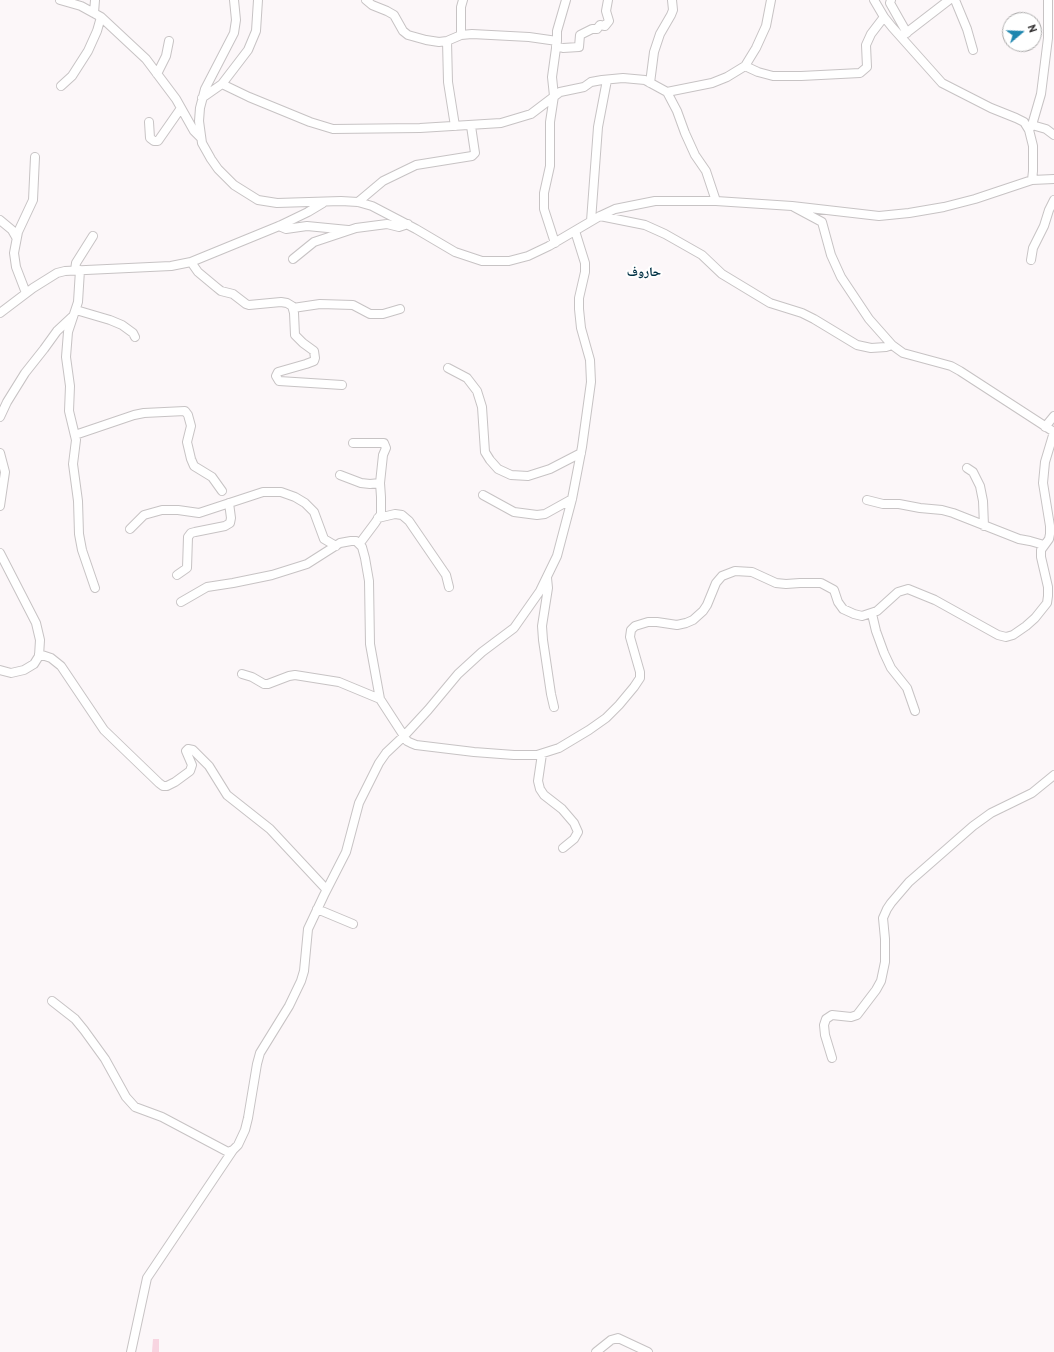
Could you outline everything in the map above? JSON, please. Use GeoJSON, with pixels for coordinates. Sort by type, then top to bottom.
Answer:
{"type":"FeatureCollection","features":[{"type":"Feature","properties":{"kind":"street"},"geometry":{"type":"LineString","coordinates":[[60,0],[81,6],[98,15],[146,59],[182,108],[194,131],[201,139]]}},
{"type":"Feature","properties":{"kind":"street"},"geometry":{"type":"LineString","coordinates":[[61,86],[72,76],[88,51],[97,31],[98,15],[94,0]]}},
{"type":"Feature","properties":{"kind":"street"},"geometry":{"type":"LineString","coordinates":[[234,0],[236,20],[234,33],[204,89],[200,108],[199,121],[201,139],[206,151],[218,169],[234,185],[258,200],[277,203],[341,201],[358,202],[372,206],[408,224],[455,252],[482,261],[509,261],[528,256],[555,243],[591,221],[615,209],[655,201],[716,201],[792,206],[880,216],[910,214],[944,207],[975,199],[1032,180],[1054,179]]}},
{"type":"Feature","properties":{"kind":"street"},"geometry":{"type":"LineString","coordinates":[[202,98],[222,84],[248,50],[254,39],[257,25],[258,0]]}},
{"type":"Feature","properties":{"kind":"street"},"geometry":{"type":"LineString","coordinates":[[366,0],[372,5],[394,15],[403,31],[408,35],[426,40],[439,42],[447,41],[461,35],[472,34],[511,36],[556,44],[569,48],[579,47],[580,35],[592,29],[597,29],[600,25],[605,26],[609,22],[606,11],[608,0]]}},
{"type":"Feature","properties":{"kind":"street"},"geometry":{"type":"LineString","coordinates":[[461,35],[461,7],[463,0]]}},
{"type":"Feature","properties":{"kind":"street"},"geometry":{"type":"LineString","coordinates":[[555,243],[544,209],[544,193],[550,166],[550,122],[554,96],[552,76],[557,31],[566,0]]}},
{"type":"Feature","properties":{"kind":"street"},"geometry":{"type":"LineString","coordinates":[[650,83],[654,52],[660,34],[673,10],[672,0]]}},
{"type":"Feature","properties":{"kind":"street"},"geometry":{"type":"LineString","coordinates":[[667,92],[712,83],[727,78],[745,66],[756,48],[766,26],[771,0]]}},
{"type":"Feature","properties":{"kind":"street"},"geometry":{"type":"LineString","coordinates":[[874,0],[884,17],[904,35],[942,82],[991,108],[1024,122],[1030,127],[1046,129],[1054,135]]}},
{"type":"Feature","properties":{"kind":"street"},"geometry":{"type":"LineString","coordinates":[[891,0],[890,2],[904,35]]}},
{"type":"Feature","properties":{"kind":"street"},"geometry":{"type":"LineString","coordinates":[[904,35],[949,0]]}},
{"type":"Feature","properties":{"kind":"street"},"geometry":{"type":"LineString","coordinates":[[955,0],[967,29],[973,50]]}},
{"type":"Feature","properties":{"kind":"street"},"geometry":{"type":"LineString","coordinates":[[1032,180],[1034,157],[1030,127],[1041,94],[1048,38],[1048,0]]}},
{"type":"Feature","properties":{"kind":"street"},"geometry":{"type":"LineString","coordinates":[[745,66],[772,76],[860,73],[867,68],[866,45],[871,34],[884,17]]}},
{"type":"Feature","properties":{"kind":"street"},"geometry":{"type":"LineString","coordinates":[[157,74],[166,56],[169,41]]}},
{"type":"Feature","properties":{"kind":"street"},"geometry":{"type":"LineString","coordinates":[[447,41],[448,82],[455,126]]}},
{"type":"Feature","properties":{"kind":"street"},"geometry":{"type":"LineString","coordinates":[[222,84],[249,98],[310,122],[333,129],[371,129],[470,126],[501,123],[524,117],[538,110],[560,92],[584,87],[592,82],[623,78],[645,80],[667,92],[677,111],[685,134],[695,155],[706,171],[716,201]]}},
{"type":"Feature","properties":{"kind":"street"},"geometry":{"type":"LineString","coordinates":[[591,221],[598,127],[607,80]]}},
{"type":"Feature","properties":{"kind":"street"},"geometry":{"type":"LineString","coordinates":[[149,122],[150,138],[154,141],[158,141],[182,108]]}},
{"type":"Feature","properties":{"kind":"street"},"geometry":{"type":"LineString","coordinates":[[358,202],[383,181],[416,165],[472,156],[475,153],[470,126]]}},
{"type":"Feature","properties":{"kind":"street"},"geometry":{"type":"LineString","coordinates":[[26,292],[19,277],[14,260],[16,236],[33,200],[35,157]]}},
{"type":"Feature","properties":{"kind":"street"},"geometry":{"type":"LineString","coordinates":[[1031,260],[1033,248],[1044,226],[1054,200]]}},
{"type":"Feature","properties":{"kind":"street"},"geometry":{"type":"LineString","coordinates":[[0,313],[26,292],[57,273],[78,270],[171,266],[191,262],[279,226],[308,212],[323,202]]}},
{"type":"Feature","properties":{"kind":"street"},"geometry":{"type":"LineString","coordinates":[[181,602],[206,587],[264,576],[307,564],[340,544],[351,540],[356,541],[360,543],[366,558],[368,573],[370,644],[380,700],[407,741],[416,745],[492,754],[514,755],[542,754],[559,748],[606,718],[619,705],[640,678],[640,672],[630,637],[631,630],[635,626],[648,622],[677,625],[693,620],[707,605],[716,583],[722,576],[735,571],[752,572],[776,583],[821,583],[834,590],[838,602],[843,609],[862,616],[872,614],[898,592],[908,589],[935,600],[998,635],[1013,635],[1026,626],[1047,603],[1048,588],[1040,557],[1041,550],[1049,539],[1050,526],[1044,494],[1043,473],[1054,432],[1044,427],[960,371],[950,366],[903,353],[892,345],[869,319],[841,277],[831,256],[822,222],[792,206]]}},
{"type":"Feature","properties":{"kind":"street"},"geometry":{"type":"LineString","coordinates":[[600,216],[645,225],[665,234],[702,255],[722,274],[770,303],[802,313],[857,345],[871,348],[892,345]]}},
{"type":"Feature","properties":{"kind":"street"},"geometry":{"type":"LineString","coordinates":[[0,220],[12,230],[16,236]]}},
{"type":"Feature","properties":{"kind":"street"},"geometry":{"type":"LineString","coordinates":[[293,259],[314,242],[356,228],[382,225],[399,227],[408,224]]}},
{"type":"Feature","properties":{"kind":"street"},"geometry":{"type":"LineString","coordinates":[[279,226],[286,229],[307,226],[350,230]]}},
{"type":"Feature","properties":{"kind":"street"},"geometry":{"type":"LineString","coordinates":[[131,1352],[147,1278],[233,1150],[238,1146],[248,1118],[260,1053],[289,1006],[301,981],[304,971],[308,929],[326,889],[346,852],[358,807],[370,781],[386,753],[404,736],[471,661],[514,628],[547,578],[557,556],[572,499],[581,453],[590,392],[591,369],[588,351],[580,324],[578,309],[585,272],[585,263],[575,231]]}},
{"type":"Feature","properties":{"kind":"street"},"geometry":{"type":"LineString","coordinates":[[92,236],[76,263],[78,270],[78,302],[68,332],[66,357],[70,386],[69,411],[75,435],[76,447],[73,464],[78,501],[79,534],[82,550],[96,588]]}},
{"type":"Feature","properties":{"kind":"street"},"geometry":{"type":"LineString","coordinates":[[191,262],[198,272],[221,291],[233,294],[246,304],[281,302],[291,304],[293,308],[295,334],[314,351],[315,358],[314,361],[278,372],[276,374],[277,379],[281,382],[342,385]]}},
{"type":"Feature","properties":{"kind":"street"},"geometry":{"type":"LineString","coordinates":[[293,308],[320,304],[353,305],[370,314],[382,314],[400,309]]}},
{"type":"Feature","properties":{"kind":"street"},"geometry":{"type":"LineString","coordinates":[[74,313],[110,320],[122,325],[133,333],[135,337]]}},
{"type":"Feature","properties":{"kind":"street"},"geometry":{"type":"LineString","coordinates":[[0,417],[7,402],[25,373],[56,331],[74,313]]}},
{"type":"Feature","properties":{"kind":"street"},"geometry":{"type":"LineString","coordinates":[[448,368],[467,378],[477,392],[482,407],[485,452],[498,469],[511,475],[528,476],[550,469],[581,453]]}},
{"type":"Feature","properties":{"kind":"street"},"geometry":{"type":"LineString","coordinates":[[75,435],[134,415],[151,412],[185,411],[192,426],[187,442],[194,466],[212,477],[222,491]]}},
{"type":"Feature","properties":{"kind":"street"},"geometry":{"type":"LineString","coordinates":[[1044,427],[1054,416]]}},
{"type":"Feature","properties":{"kind":"street"},"geometry":{"type":"LineString","coordinates":[[353,443],[384,443],[386,448],[383,455],[380,482],[382,508],[378,518],[360,543]]}},
{"type":"Feature","properties":{"kind":"street"},"geometry":{"type":"LineString","coordinates":[[0,453],[5,472],[0,506]]}},
{"type":"Feature","properties":{"kind":"street"},"geometry":{"type":"LineString","coordinates":[[967,468],[973,472],[980,486],[983,501],[984,526]]}},
{"type":"Feature","properties":{"kind":"street"},"geometry":{"type":"LineString","coordinates":[[340,475],[360,483],[370,484],[380,482]]}},
{"type":"Feature","properties":{"kind":"street"},"geometry":{"type":"LineString","coordinates":[[130,529],[144,515],[162,510],[178,510],[199,513],[263,492],[281,492],[295,496],[305,503],[314,512],[324,539],[336,546]]}},
{"type":"Feature","properties":{"kind":"street"},"geometry":{"type":"LineString","coordinates":[[483,495],[514,512],[537,515],[545,514],[572,499]]}},
{"type":"Feature","properties":{"kind":"street"},"geometry":{"type":"LineString","coordinates":[[867,500],[883,504],[900,504],[942,510],[1019,539],[1044,545]]}},
{"type":"Feature","properties":{"kind":"street"},"geometry":{"type":"LineString","coordinates":[[177,575],[187,568],[188,537],[191,533],[225,526],[230,523],[231,518],[229,503]]}},
{"type":"Feature","properties":{"kind":"street"},"geometry":{"type":"LineString","coordinates":[[378,518],[395,514],[402,515],[409,521],[446,575],[449,587]]}},
{"type":"Feature","properties":{"kind":"street"},"geometry":{"type":"LineString","coordinates":[[0,553],[36,623],[40,640],[39,654],[34,664],[24,670],[12,673],[0,670]]}},
{"type":"Feature","properties":{"kind":"street"},"geometry":{"type":"LineString","coordinates":[[547,578],[548,588],[542,626],[554,707]]}},
{"type":"Feature","properties":{"kind":"street"},"geometry":{"type":"LineString","coordinates":[[872,614],[884,653],[891,668],[907,688],[915,711]]}},
{"type":"Feature","properties":{"kind":"street"},"geometry":{"type":"LineString","coordinates":[[39,654],[51,658],[61,666],[104,730],[159,783],[163,786],[170,785],[190,772],[192,765],[186,751],[188,749],[193,750],[209,766],[227,795],[270,829],[326,889]]}},
{"type":"Feature","properties":{"kind":"street"},"geometry":{"type":"LineString","coordinates":[[242,674],[252,677],[264,684],[295,675],[339,682],[380,700]]}},
{"type":"Feature","properties":{"kind":"street"},"geometry":{"type":"LineString","coordinates":[[542,754],[538,781],[540,789],[544,795],[562,809],[574,823],[578,832],[574,839],[563,848]]}},
{"type":"Feature","properties":{"kind":"street"},"geometry":{"type":"LineString","coordinates":[[832,1058],[825,1034],[824,1025],[826,1019],[832,1015],[851,1017],[857,1014],[876,990],[881,981],[885,962],[883,918],[891,903],[909,882],[973,826],[991,813],[1032,793],[1054,775]]}},
{"type":"Feature","properties":{"kind":"street"},"geometry":{"type":"LineString","coordinates":[[317,909],[353,924]]}},
{"type":"Feature","properties":{"kind":"street"},"geometry":{"type":"LineString","coordinates":[[52,1001],[75,1019],[84,1030],[103,1055],[126,1097],[135,1107],[162,1117],[228,1152],[233,1150]]}},
{"type":"Feature","properties":{"kind":"street"},"geometry":{"type":"LineString","coordinates":[[596,1352],[610,1340],[618,1338],[648,1352]]}},
{"type":"Feature","properties":{"kind":"shaded area"},"geometry":{"type":"Polygon","coordinates":[[[153,1339],[159,1339],[159,1352],[152,1352],[153,1339]]]}},
{"type":"Feature","properties":{"kind":"district","name":"حاروف"},"geometry":{"type":"Point","coordinates":[644,272]}}]}
